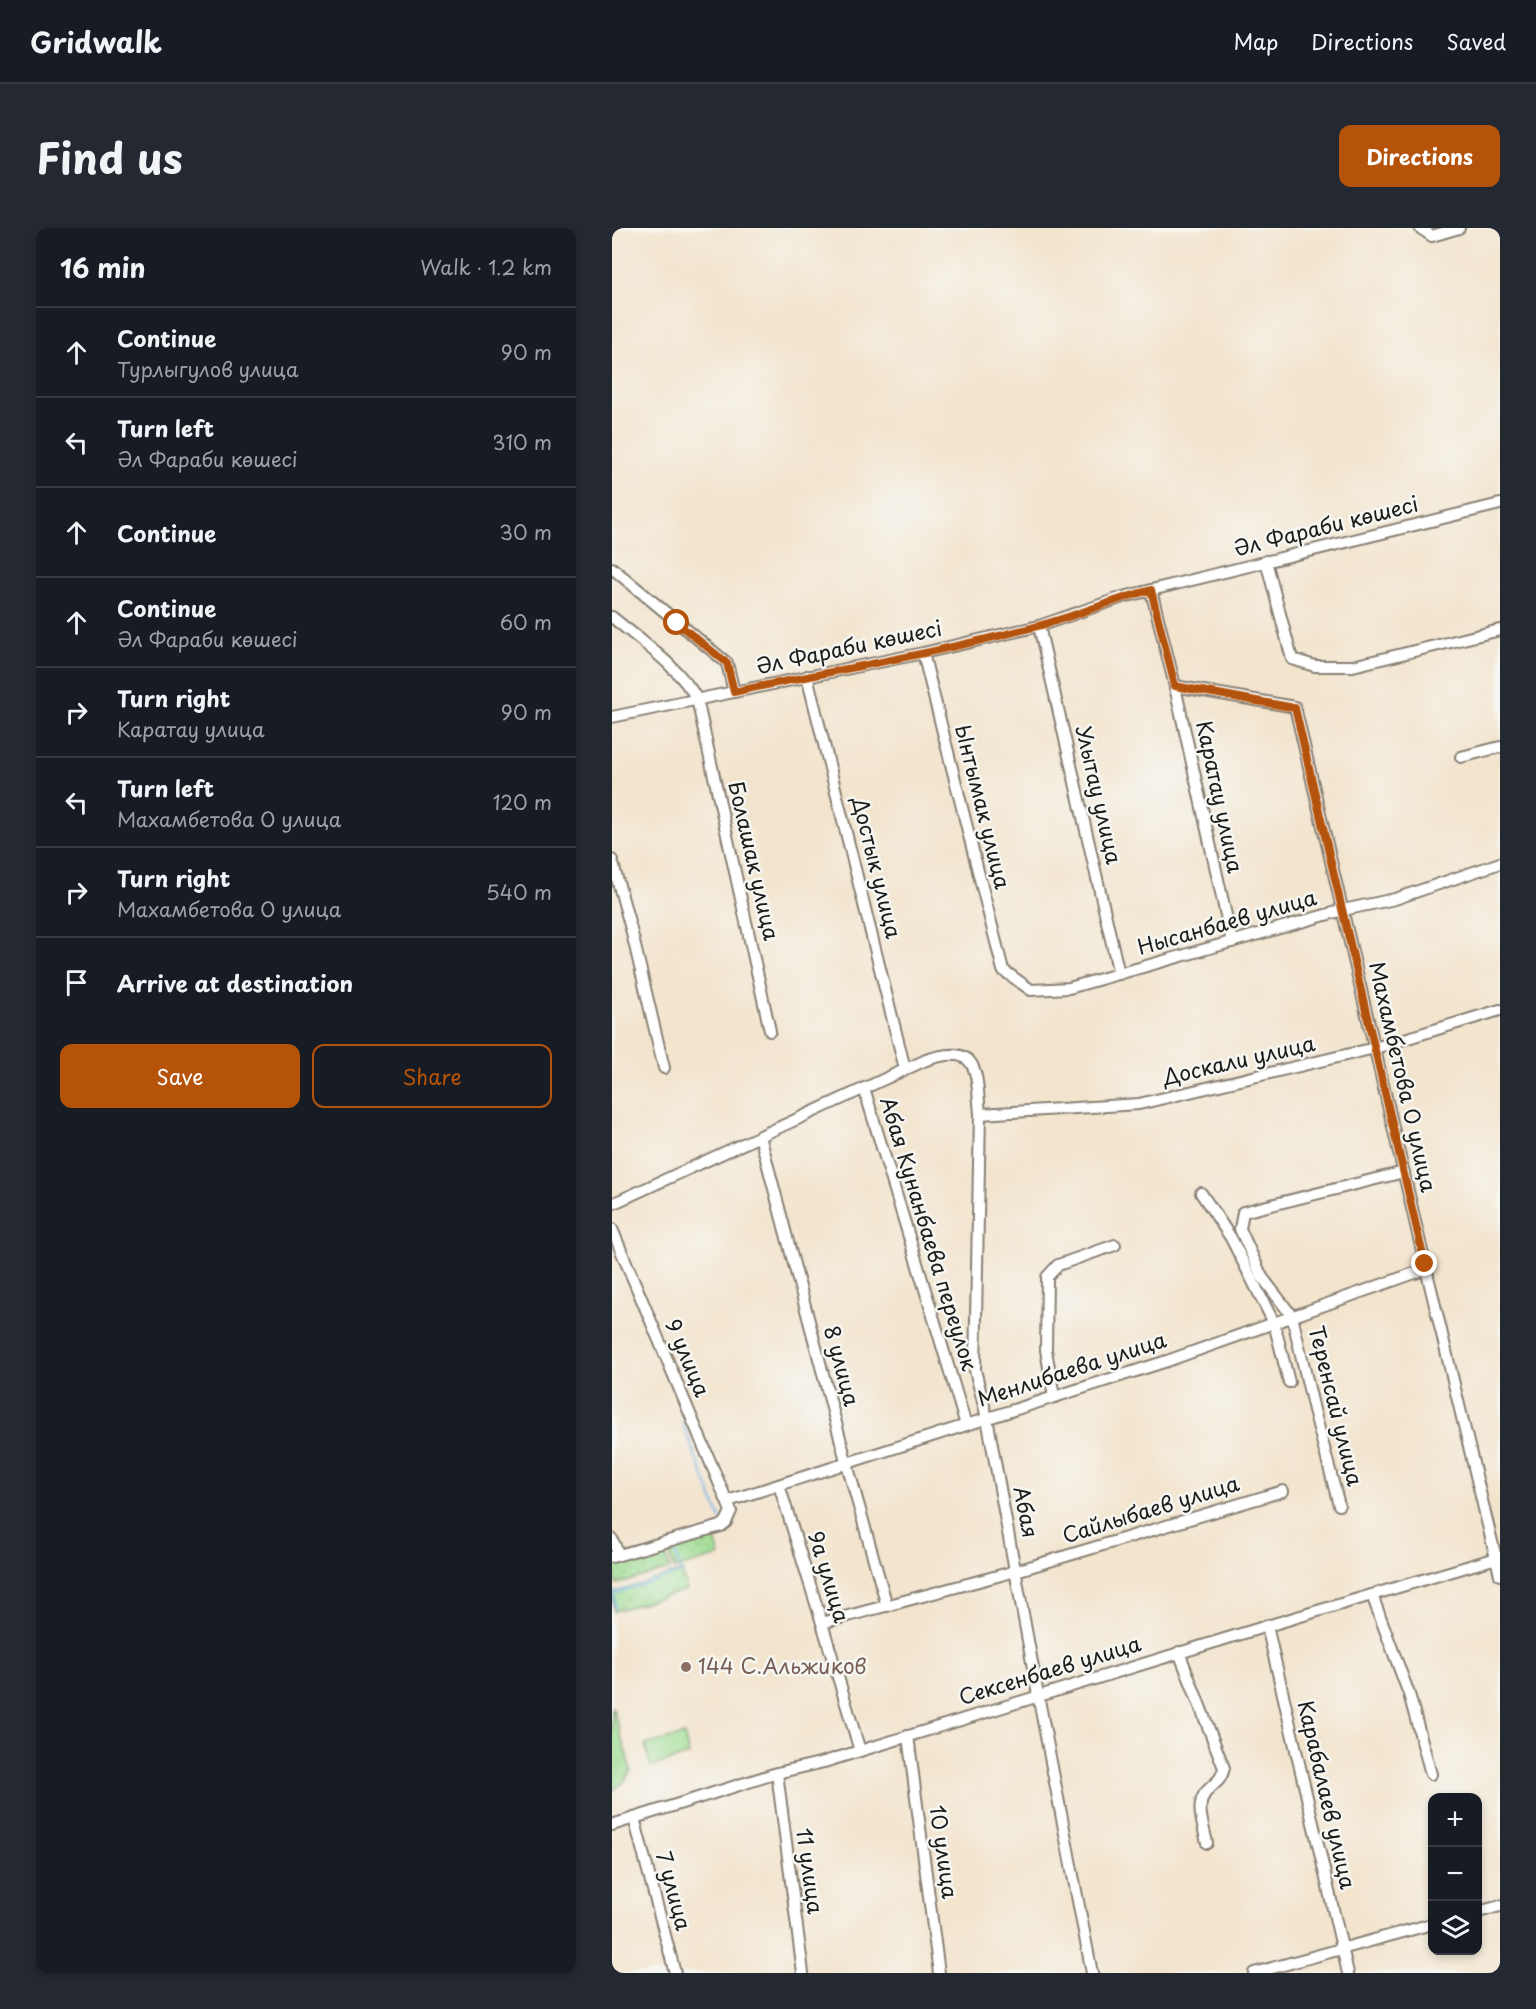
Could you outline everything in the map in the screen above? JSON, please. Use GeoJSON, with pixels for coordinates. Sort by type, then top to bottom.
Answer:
{"type":"FeatureCollection","features":[{"type":"Feature","properties":{"kind":"street"},"geometry":{"type":"LineString","coordinates":[[1420,228],[1431,236],[1459,228]]}},
{"type":"Feature","properties":{"kind":"street","name":"Әл Фараби көшесі"},"geometry":{"type":"LineString","coordinates":[[612,717],[923,653],[1039,626],[1151,590],[1500,504]]}},
{"type":"Feature","properties":{"kind":"street"},"geometry":{"type":"LineString","coordinates":[[1266,561],[1292,659],[1315,666],[1353,666],[1500,630]]}},
{"type":"Feature","properties":{"kind":"street"},"geometry":{"type":"LineString","coordinates":[[612,568],[727,663],[734,692]]}},
{"type":"Feature","properties":{"kind":"street","name":"Каратау улица"},"geometry":{"type":"LineString","coordinates":[[1151,590],[1175,686],[1232,942]]}},
{"type":"Feature","properties":{"kind":"street"},"geometry":{"type":"LineString","coordinates":[[612,617],[676,671],[688,684],[697,699]]}},
{"type":"Feature","properties":{"kind":"street","name":"Улытау улица"},"geometry":{"type":"LineString","coordinates":[[1039,626],[1119,974]]}},
{"type":"Feature","properties":{"kind":"street","name":"Ынтымак улица"},"geometry":{"type":"LineString","coordinates":[[923,653],[1003,970]]}},
{"type":"Feature","properties":{"kind":"street","name":"Достык улица"},"geometry":{"type":"LineString","coordinates":[[807,676],[905,1069]]}},
{"type":"Feature","properties":{"kind":"street","name":"Махамбетова О улица"},"geometry":{"type":"LineString","coordinates":[[1175,686],[1295,708],[1426,1269],[1498,1558],[1500,1575]]}},
{"type":"Feature","properties":{"kind":"street","name":"Болашак улица"},"geometry":{"type":"LineString","coordinates":[[697,699],[770,1030]]}},
{"type":"Feature","properties":{"kind":"street"},"geometry":{"type":"LineString","coordinates":[[1461,757],[1500,747]]}},
{"type":"Feature","properties":{"kind":"street"},"geometry":{"type":"LineString","coordinates":[[612,860],[664,1068]]}},
{"type":"Feature","properties":{"kind":"street","name":"Нысанбаев улица"},"geometry":{"type":"LineString","coordinates":[[1003,970],[1031,990],[1069,988],[1343,910],[1395,899],[1500,863]]}},
{"type":"Feature","properties":{"kind":"street","name":"Доскали улица"},"geometry":{"type":"LineString","coordinates":[[980,1114],[1140,1104],[1375,1048],[1500,1010]]}},
{"type":"Feature","properties":{"kind":"street","name":"Абая"},"geometry":{"type":"LineString","coordinates":[[905,1069],[945,1053],[966,1057],[974,1066],[977,1077],[980,1114],[975,1370],[987,1418],[1092,1973]]}},
{"type":"Feature","properties":{"kind":"street"},"geometry":{"type":"LineString","coordinates":[[612,1204],[905,1069]]}},
{"type":"Feature","properties":{"kind":"street","name":"Абая Кунанбаева переулок"},"geometry":{"type":"LineString","coordinates":[[864,1088],[966,1425]]}},
{"type":"Feature","properties":{"kind":"street","name":"8 улица"},"geometry":{"type":"LineString","coordinates":[[760,1136],[887,1606]]}},
{"type":"Feature","properties":{"kind":"street"},"geometry":{"type":"LineString","coordinates":[[1292,1316],[1262,1277],[1240,1229],[1243,1212],[1404,1172]]}},
{"type":"Feature","properties":{"kind":"street","name":"Теренсай улица"},"geometry":{"type":"LineString","coordinates":[[1201,1193],[1232,1238],[1274,1323],[1289,1382]]}},
{"type":"Feature","properties":{"kind":"street","name":"9 улица"},"geometry":{"type":"LineString","coordinates":[[612,1229],[728,1501]]}},
{"type":"Feature","properties":{"kind":"street"},"geometry":{"type":"LineString","coordinates":[[1054,1397],[1046,1350],[1047,1277],[1058,1265],[1114,1245]]}},
{"type":"Feature","properties":{"kind":"street","name":"Менлибаева улица"},"geometry":{"type":"LineString","coordinates":[[728,1501],[1167,1361],[1426,1269]]}},
{"type":"Feature","properties":{"kind":"street","name":"Теренсай улица"},"geometry":{"type":"LineString","coordinates":[[1292,1316],[1339,1505]]}},
{"type":"Feature","properties":{"kind":"street","name":"9а улица"},"geometry":{"type":"LineString","coordinates":[[778,1485],[860,1751]]}},
{"type":"Feature","properties":{"kind":"street","name":"Сайлыбаев улица"},"geometry":{"type":"LineString","coordinates":[[822,1623],[1016,1571],[1283,1491]]}},
{"type":"Feature","properties":{"kind":"street"},"geometry":{"type":"LineString","coordinates":[[612,1539],[615,1556],[721,1526],[731,1511],[728,1501]]}},
{"type":"Feature","properties":{"kind":"street","name":"Сексенбаев улица"},"geometry":{"type":"LineString","coordinates":[[612,1825],[777,1773],[860,1751],[1179,1652],[1498,1558]]}},
{"type":"Feature","properties":{"kind":"street"},"geometry":{"type":"LineString","coordinates":[[1372,1595],[1409,1694],[1431,1774]]}},
{"type":"Feature","properties":{"kind":"street","name":"Карабалаев улица"},"geometry":{"type":"LineString","coordinates":[[1267,1626],[1348,1973]]}},
{"type":"Feature","properties":{"kind":"street"},"geometry":{"type":"LineString","coordinates":[[1179,1652],[1224,1768],[1221,1780],[1205,1793],[1200,1807],[1207,1843]]}},
{"type":"Feature","properties":{"kind":"street","name":"10 улица"},"geometry":{"type":"LineString","coordinates":[[908,1736],[939,1973]]}},
{"type":"Feature","properties":{"kind":"street","name":"11 улица"},"geometry":{"type":"LineString","coordinates":[[777,1773],[803,1973]]}},
{"type":"Feature","properties":{"kind":"street","name":"7 улица"},"geometry":{"type":"LineString","coordinates":[[634,1818],[675,1973]]}},
{"type":"Feature","properties":{"kind":"street"},"geometry":{"type":"LineString","coordinates":[[1482,1911],[1500,1906]]}},
{"type":"Feature","properties":{"kind":"street"},"geometry":{"type":"LineString","coordinates":[[1254,1973],[1428,1925]]}},
{"type":"Feature","properties":{"kind":"green space"},"geometry":{"type":"Polygon","coordinates":[[[714,1536],[720,1556],[674,1569],[668,1550],[714,1536]]]}},
{"type":"Feature","properties":{"kind":"green space"},"geometry":{"type":"Polygon","coordinates":[[[664,1549],[670,1569],[617,1584],[612,1564],[664,1549]]]}},
{"type":"Feature","properties":{"kind":"green space"},"geometry":{"type":"Polygon","coordinates":[[[682,1571],[687,1590],[614,1611],[612,1593],[682,1571]]]}},
{"type":"Feature","properties":{"kind":"green space"},"geometry":{"type":"Polygon","coordinates":[[[612,1706],[631,1770],[624,1782],[612,1791],[612,1706]]]}},
{"type":"Feature","properties":{"kind":"green space"},"geometry":{"type":"Polygon","coordinates":[[[684,1735],[689,1755],[651,1767],[645,1745],[684,1735]]]}},
{"type":"Feature","properties":{"kind":"waterway"},"geometry":{"type":"LineString","coordinates":[[682,1422],[721,1520]]}},
{"type":"Feature","properties":{"kind":"waterway"},"geometry":{"type":"LineString","coordinates":[[615,1609],[614,1593],[681,1573],[673,1546],[725,1531],[725,1529]]}},
{"type":"Feature","properties":{"kind":"place","name":"144 С.Альжиков"},"geometry":{"type":"Point","coordinates":[686,1667]}},
{"type":"Feature","properties":{"kind":"route"},"geometry":{"type":"LineString","coordinates":[[677,623],[727,663],[734,692],[923,653],[1039,626],[1123,597],[1151,590],[1175,686],[1295,708],[1425,1264]]}}]}
